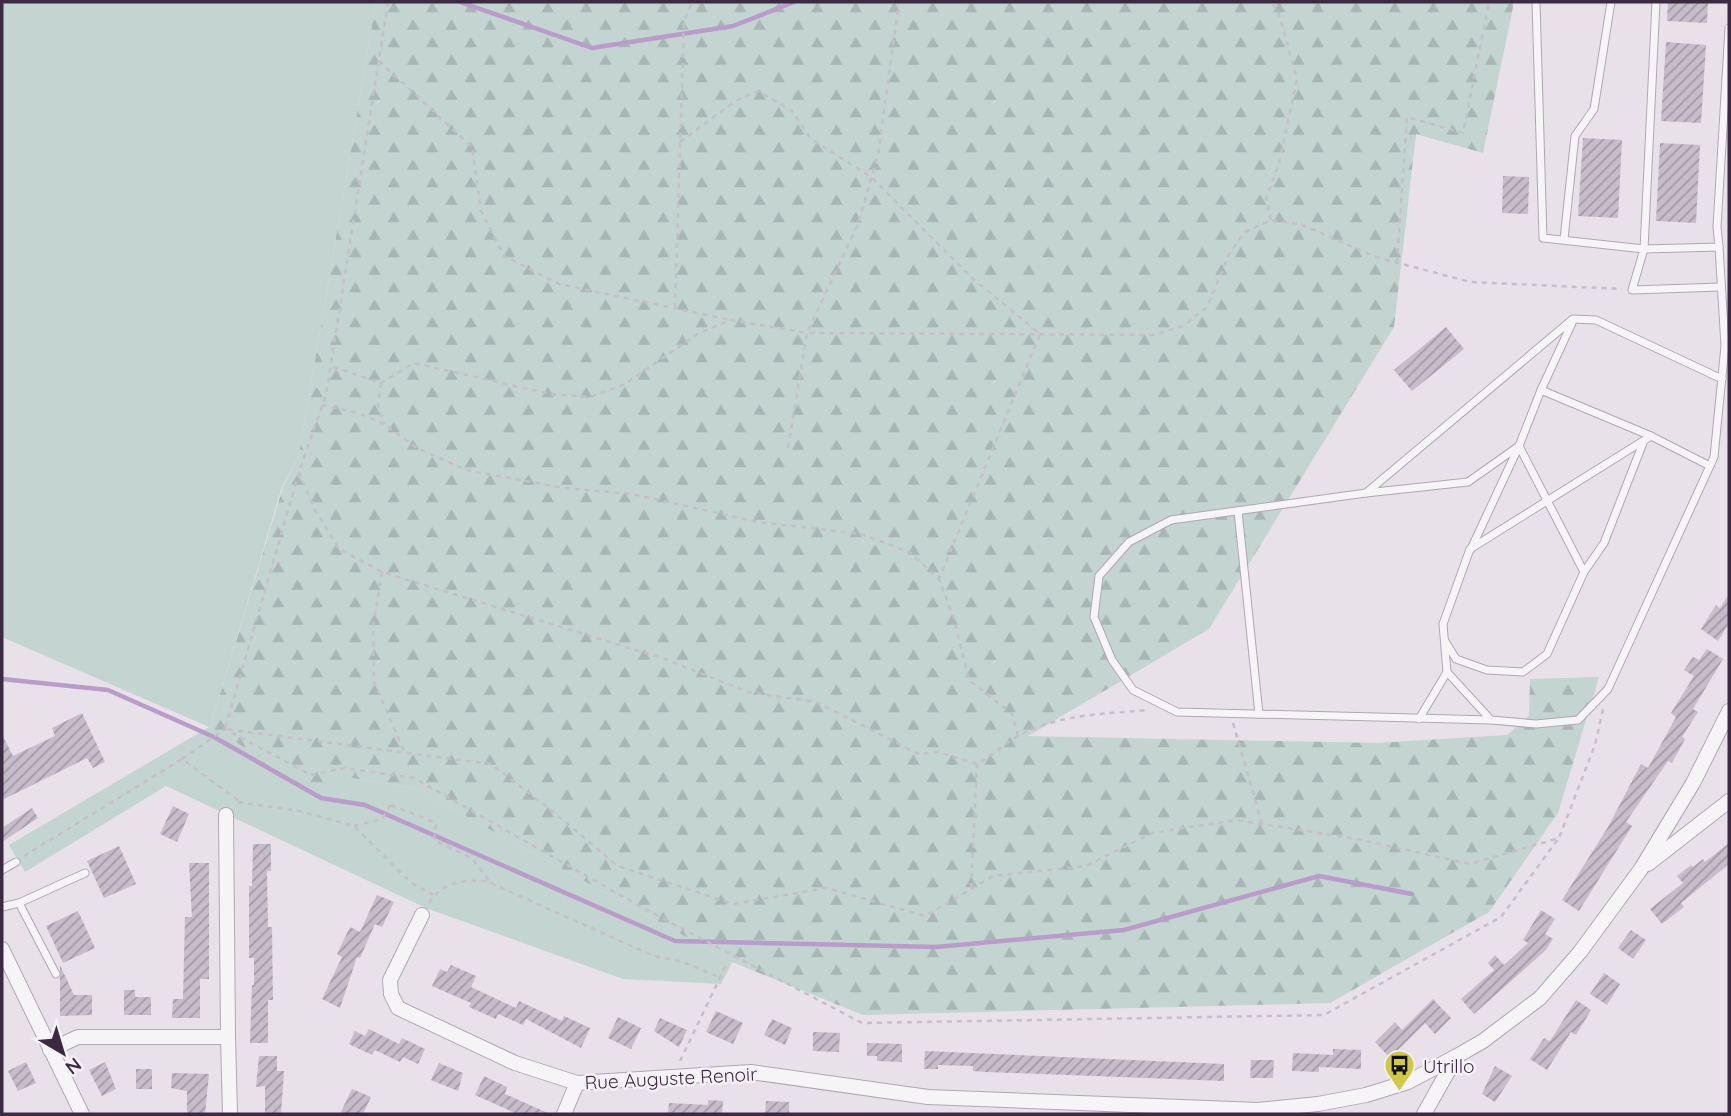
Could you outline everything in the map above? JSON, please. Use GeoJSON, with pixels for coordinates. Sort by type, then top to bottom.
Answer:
{"type":"FeatureCollection","features":[{"type":"Feature","properties":{"kind":"street","name":"Rue Auguste Renoir"},"geometry":{"type":"LineString","coordinates":[[422,915],[390,980],[391,994],[398,1008],[515,1063],[577,1083],[751,1072],[928,1097],[1082,1109],[1258,1110],[1318,1104],[1408,1082],[1483,1041],[1540,998],[1580,952],[1641,869],[1693,783],[1729,712]]}},
{"type":"Feature","properties":{"kind":"street","name":"Rue Auguste Renoir"},"geometry":{"type":"LineString","coordinates":[[1641,869],[1729,801]]}},
{"type":"Feature","properties":{"kind":"street"},"geometry":{"type":"LineString","coordinates":[[226,815],[230,1114]]}},
{"type":"Feature","properties":{"kind":"street"},"geometry":{"type":"LineString","coordinates":[[2,949],[82,1114]]}},
{"type":"Feature","properties":{"kind":"street"},"geometry":{"type":"LineString","coordinates":[[50,1050],[78,1037],[228,1038]]}},
{"type":"Feature","properties":{"kind":"street"},"geometry":{"type":"LineString","coordinates":[[1424,1114],[1457,1056]]}},
{"type":"Feature","properties":{"kind":"street"},"geometry":{"type":"LineString","coordinates":[[564,1114],[577,1083]]}},
{"type":"Feature","properties":{"kind":"lane"},"geometry":{"type":"LineString","coordinates":[[1536,2],[1543,238],[1644,249],[1719,247]]}},
{"type":"Feature","properties":{"kind":"lane"},"geometry":{"type":"LineString","coordinates":[[1564,239],[1575,136],[1594,109],[1611,2]]}},
{"type":"Feature","properties":{"kind":"lane"},"geometry":{"type":"LineString","coordinates":[[1656,2],[1644,249],[1632,290],[1720,287]]}},
{"type":"Feature","properties":{"kind":"lane"},"geometry":{"type":"LineString","coordinates":[[1519,446],[1468,482],[1171,520],[1129,542],[1099,576],[1094,617],[1112,660],[1133,690],[1177,712],[1491,720],[1536,724],[1578,720],[1608,689],[1714,457],[1725,346],[1717,227],[1729,27]]}},
{"type":"Feature","properties":{"kind":"lane"},"geometry":{"type":"LineString","coordinates":[[1366,493],[1573,319],[1595,320],[1722,379]]}},
{"type":"Feature","properties":{"kind":"lane"},"geometry":{"type":"LineString","coordinates":[[1419,719],[1447,672],[1443,624],[1470,549],[1519,446],[1573,319]]}},
{"type":"Feature","properties":{"kind":"lane"},"geometry":{"type":"LineString","coordinates":[[1541,390],[1710,466]]}},
{"type":"Feature","properties":{"kind":"lane"},"geometry":{"type":"LineString","coordinates":[[1470,549],[1648,439]]}},
{"type":"Feature","properties":{"kind":"lane"},"geometry":{"type":"LineString","coordinates":[[1444,640],[1456,659],[1487,670],[1523,672],[1547,654],[1584,572],[1604,543],[1648,439]]}},
{"type":"Feature","properties":{"kind":"lane"},"geometry":{"type":"LineString","coordinates":[[1519,446],[1584,572]]}},
{"type":"Feature","properties":{"kind":"lane"},"geometry":{"type":"LineString","coordinates":[[1238,511],[1259,714]]}},
{"type":"Feature","properties":{"kind":"lane"},"geometry":{"type":"LineString","coordinates":[[1447,672],[1491,720]]}},
{"type":"Feature","properties":{"kind":"lane"},"geometry":{"type":"LineString","coordinates":[[2,870],[16,862]]}},
{"type":"Feature","properties":{"kind":"lane"},"geometry":{"type":"LineString","coordinates":[[2,907],[19,903],[85,873]]}},
{"type":"Feature","properties":{"kind":"lane"},"geometry":{"type":"LineString","coordinates":[[19,903],[56,974]]}},
{"type":"Feature","properties":{"kind":"path"},"geometry":{"type":"LineString","coordinates":[[16,862],[182,759],[225,729],[299,472],[322,405],[388,2]]}},
{"type":"Feature","properties":{"kind":"path"},"geometry":{"type":"LineString","coordinates":[[675,309],[684,21],[692,2]]}},
{"type":"Feature","properties":{"kind":"path"},"geometry":{"type":"LineString","coordinates":[[788,448],[807,333],[858,224],[878,155],[899,2]]}},
{"type":"Feature","properties":{"kind":"path"},"geometry":{"type":"LineString","coordinates":[[1271,2],[1278,11],[1297,79],[1279,163],[1266,199],[1271,220]]}},
{"type":"Feature","properties":{"kind":"path"},"geometry":{"type":"LineString","coordinates":[[1397,263],[1408,117],[1463,133],[1489,2]]}},
{"type":"Feature","properties":{"kind":"path"},"geometry":{"type":"LineString","coordinates":[[379,61],[472,147],[481,211],[504,256],[559,284],[731,320],[807,333],[1154,335],[1183,326],[1207,307],[1230,252],[1245,232],[1271,220],[1300,225],[1397,263],[1470,282],[1632,290]]}},
{"type":"Feature","properties":{"kind":"path"},"geometry":{"type":"LineString","coordinates":[[680,142],[734,102],[758,91],[792,111],[811,139],[871,177],[971,277],[1040,334]]}},
{"type":"Feature","properties":{"kind":"path"},"geometry":{"type":"LineString","coordinates":[[333,367],[381,383],[414,363],[550,394],[590,397],[625,384],[699,332],[731,320]]}},
{"type":"Feature","properties":{"kind":"path"},"geometry":{"type":"LineString","coordinates":[[939,579],[1040,334]]}},
{"type":"Feature","properties":{"kind":"path"},"geometry":{"type":"LineString","coordinates":[[381,383],[379,406],[384,424]]}},
{"type":"Feature","properties":{"kind":"path"},"geometry":{"type":"LineString","coordinates":[[322,405],[358,413],[384,424],[417,448],[466,470],[564,488],[632,494],[758,522],[860,534],[909,552],[939,579],[954,619],[969,680],[1012,714],[1018,736]]}},
{"type":"Feature","properties":{"kind":"path"},"geometry":{"type":"LineString","coordinates":[[299,472],[315,510],[339,549],[382,572],[665,659],[748,692],[816,702],[919,754],[938,752],[977,764],[998,753],[1018,736],[1068,717],[1168,708]]}},
{"type":"Feature","properties":{"kind":"path"},"geometry":{"type":"LineString","coordinates":[[382,572],[373,627],[374,682],[405,752]]}},
{"type":"Feature","properties":{"kind":"path"},"geometry":{"type":"LineString","coordinates":[[225,729],[311,775],[344,768],[414,778],[643,908],[862,1023],[1324,1015],[1501,917],[1559,838],[1595,745],[1608,689]]}},
{"type":"Feature","properties":{"kind":"path"},"geometry":{"type":"LineString","coordinates":[[1231,714],[1262,824]]}},
{"type":"Feature","properties":{"kind":"path"},"geometry":{"type":"LineString","coordinates":[[225,729],[491,764],[618,866],[733,904],[827,888],[925,916],[993,876],[1086,866],[1152,833],[1236,820],[1357,839],[1471,864],[1559,838]]}},
{"type":"Feature","properties":{"kind":"path"},"geometry":{"type":"LineString","coordinates":[[182,759],[239,801],[354,826],[382,819],[391,804],[436,824],[434,840],[472,858],[491,883]]}},
{"type":"Feature","properties":{"kind":"path"},"geometry":{"type":"LineString","coordinates":[[971,888],[977,764]]}},
{"type":"Feature","properties":{"kind":"path"},"geometry":{"type":"LineString","coordinates":[[226,815],[239,801]]}},
{"type":"Feature","properties":{"kind":"path"},"geometry":{"type":"LineString","coordinates":[[354,826],[410,882],[434,895]]}},
{"type":"Feature","properties":{"kind":"path"},"geometry":{"type":"LineString","coordinates":[[422,915],[434,895],[457,880],[491,883],[654,956],[683,962],[719,977]]}},
{"type":"Feature","properties":{"kind":"path"},"geometry":{"type":"LineString","coordinates":[[672,1077],[727,963]]}},
{"type":"Feature","properties":{"kind":"green space"},"geometry":{"type":"Polygon","coordinates":[[[2,2],[376,2],[299,455],[282,487],[210,727],[346,777],[414,788],[732,962],[721,984],[623,979],[426,908],[166,786],[25,872],[9,845],[209,727],[2,637],[2,2]]]}},
{"type":"Feature","properties":{"kind":"green space"},"geometry":{"type":"Polygon","coordinates":[[[376,2],[1514,2],[1483,153],[1416,134],[1394,327],[1209,629],[1028,736],[1377,743],[1507,735],[1529,716],[1530,679],[1599,677],[1558,813],[1489,912],[1330,1003],[863,1015],[732,962],[414,788],[346,777],[328,796],[210,727],[283,487],[299,455],[376,2]]]}},
{"type":"Feature","properties":{"kind":"building"},"geometry":{"type":"Polygon","coordinates":[[[1668,2],[1708,2],[1707,23],[1667,21],[1668,2]]]}},
{"type":"Feature","properties":{"kind":"building"},"geometry":{"type":"Polygon","coordinates":[[[1666,42],[1706,45],[1701,123],[1661,121],[1666,42]]]}},
{"type":"Feature","properties":{"kind":"building"},"geometry":{"type":"Polygon","coordinates":[[[1583,138],[1622,140],[1618,218],[1578,216],[1583,138]]]}},
{"type":"Feature","properties":{"kind":"building"},"geometry":{"type":"Polygon","coordinates":[[[1660,143],[1700,145],[1696,223],[1656,221],[1660,143]]]}},
{"type":"Feature","properties":{"kind":"building"},"geometry":{"type":"Polygon","coordinates":[[[1503,176],[1529,177],[1528,214],[1502,213],[1503,176]]]}},
{"type":"Feature","properties":{"kind":"building"},"geometry":{"type":"Polygon","coordinates":[[[1446,327],[1464,349],[1412,391],[1394,370],[1446,327]]]}},
{"type":"Feature","properties":{"kind":"building"},"geometry":{"type":"Polygon","coordinates":[[[1729,594],[1729,623],[1718,641],[1701,629],[1716,605],[1720,608],[1729,594]]]}},
{"type":"Feature","properties":{"kind":"building"},"geometry":{"type":"Polygon","coordinates":[[[1707,649],[1723,659],[1693,709],[1698,712],[1682,737],[1685,739],[1672,763],[1668,761],[1626,822],[1632,826],[1579,911],[1562,900],[1608,827],[1641,764],[1648,768],[1676,717],[1671,713],[1694,676],[1684,670],[1693,657],[1699,660],[1707,649]]]}},
{"type":"Feature","properties":{"kind":"building"},"geometry":{"type":"Polygon","coordinates":[[[82,713],[105,762],[93,768],[87,758],[2,800],[2,734],[13,756],[55,736],[52,728],[82,713]]]}},
{"type":"Feature","properties":{"kind":"building"},"geometry":{"type":"Polygon","coordinates":[[[173,806],[189,814],[177,842],[160,834],[173,806]]]}},
{"type":"Feature","properties":{"kind":"building"},"geometry":{"type":"Polygon","coordinates":[[[32,808],[38,818],[2,842],[2,828],[32,808]]]}},
{"type":"Feature","properties":{"kind":"building"},"geometry":{"type":"Polygon","coordinates":[[[1729,843],[1729,864],[1681,903],[1684,907],[1662,924],[1650,909],[1683,883],[1677,876],[1703,859],[1705,862],[1729,843]]]}},
{"type":"Feature","properties":{"kind":"building"},"geometry":{"type":"Polygon","coordinates":[[[253,844],[271,844],[271,871],[267,871],[268,927],[272,927],[273,1000],[268,1000],[268,1043],[250,1043],[254,958],[249,958],[249,886],[252,886],[253,844]]]}},
{"type":"Feature","properties":{"kind":"building"},"geometry":{"type":"Polygon","coordinates":[[[119,846],[136,884],[104,898],[87,861],[119,846]]]}},
{"type":"Feature","properties":{"kind":"building"},"geometry":{"type":"Polygon","coordinates":[[[189,863],[209,863],[209,979],[200,979],[200,1018],[172,1018],[173,999],[183,999],[185,917],[192,917],[189,863]]]}},
{"type":"Feature","properties":{"kind":"building"},"geometry":{"type":"Polygon","coordinates":[[[377,895],[394,902],[382,927],[375,924],[360,958],[357,957],[340,1008],[322,999],[342,957],[337,954],[350,927],[360,932],[377,895]]]}},
{"type":"Feature","properties":{"kind":"building"},"geometry":{"type":"Polygon","coordinates":[[[1541,910],[1555,919],[1545,934],[1553,939],[1546,950],[1474,1014],[1461,999],[1494,970],[1488,963],[1495,955],[1504,965],[1528,943],[1523,940],[1541,910]]]}},
{"type":"Feature","properties":{"kind":"building"},"geometry":{"type":"Polygon","coordinates":[[[78,911],[95,948],[63,963],[46,926],[78,911]]]}},
{"type":"Feature","properties":{"kind":"building"},"geometry":{"type":"Polygon","coordinates":[[[1631,930],[1646,940],[1633,959],[1618,948],[1631,930]]]}},
{"type":"Feature","properties":{"kind":"building"},"geometry":{"type":"Polygon","coordinates":[[[60,965],[74,995],[92,995],[92,1015],[60,1016],[60,965]]]}},
{"type":"Feature","properties":{"kind":"building"},"geometry":{"type":"Polygon","coordinates":[[[451,965],[476,976],[471,987],[516,1008],[519,1001],[562,1021],[564,1016],[590,1028],[581,1048],[526,1019],[523,1025],[498,1014],[496,1019],[469,1007],[471,1003],[432,986],[440,969],[447,972],[451,965]]]}},
{"type":"Feature","properties":{"kind":"building"},"geometry":{"type":"Polygon","coordinates":[[[1604,973],[1620,984],[1607,1005],[1590,994],[1604,973]]]}},
{"type":"Feature","properties":{"kind":"building"},"geometry":{"type":"Polygon","coordinates":[[[124,990],[135,990],[135,997],[151,997],[151,1015],[124,1015],[124,990]]]}},
{"type":"Feature","properties":{"kind":"building"},"geometry":{"type":"Polygon","coordinates":[[[1433,999],[1451,1018],[1435,1034],[1425,1023],[1390,1058],[1375,1042],[1395,1022],[1402,1030],[1433,999]]]}},
{"type":"Feature","properties":{"kind":"building"},"geometry":{"type":"Polygon","coordinates":[[[1576,1000],[1591,1010],[1576,1035],[1571,1032],[1547,1070],[1530,1059],[1544,1038],[1550,1041],[1576,1000]]]}},
{"type":"Feature","properties":{"kind":"building"},"geometry":{"type":"Polygon","coordinates":[[[716,1011],[743,1023],[733,1044],[706,1032],[716,1011]]]}},
{"type":"Feature","properties":{"kind":"building"},"geometry":{"type":"Polygon","coordinates":[[[618,1017],[641,1028],[631,1049],[608,1038],[618,1017]]]}},
{"type":"Feature","properties":{"kind":"building"},"geometry":{"type":"Polygon","coordinates":[[[660,1018],[687,1030],[679,1047],[654,1031],[660,1018]]]}},
{"type":"Feature","properties":{"kind":"building"},"geometry":{"type":"Polygon","coordinates":[[[772,1019],[792,1028],[785,1045],[764,1035],[772,1019]]]}},
{"type":"Feature","properties":{"kind":"building"},"geometry":{"type":"Polygon","coordinates":[[[369,1029],[399,1044],[402,1038],[425,1049],[418,1064],[403,1057],[400,1062],[375,1050],[372,1055],[349,1044],[355,1031],[365,1036],[369,1029]]]}},
{"type":"Feature","properties":{"kind":"building"},"geometry":{"type":"Polygon","coordinates":[[[813,1032],[840,1033],[839,1052],[813,1051],[813,1032]]]}},
{"type":"Feature","properties":{"kind":"building"},"geometry":{"type":"Polygon","coordinates":[[[867,1043],[902,1044],[902,1062],[877,1061],[877,1056],[867,1056],[867,1043]]]}},
{"type":"Feature","properties":{"kind":"building"},"geometry":{"type":"Polygon","coordinates":[[[1333,1049],[1361,1050],[1361,1069],[1319,1067],[1319,1072],[1292,1071],[1293,1053],[1333,1055],[1333,1049]]]}},
{"type":"Feature","properties":{"kind":"building"},"geometry":{"type":"Polygon","coordinates":[[[925,1051],[1224,1064],[1224,1081],[987,1072],[973,1071],[973,1066],[938,1065],[938,1069],[924,1069],[925,1051]]]}},
{"type":"Feature","properties":{"kind":"building"},"geometry":{"type":"Polygon","coordinates":[[[259,1056],[277,1056],[277,1071],[284,1071],[281,1114],[265,1114],[265,1086],[256,1087],[259,1056]]]}},
{"type":"Feature","properties":{"kind":"building"},"geometry":{"type":"Polygon","coordinates":[[[1251,1060],[1274,1060],[1273,1078],[1250,1078],[1251,1060]]]}},
{"type":"Feature","properties":{"kind":"building"},"geometry":{"type":"Polygon","coordinates":[[[26,1062],[36,1083],[18,1091],[8,1071],[26,1062]]]}},
{"type":"Feature","properties":{"kind":"building"},"geometry":{"type":"Polygon","coordinates":[[[105,1062],[116,1089],[102,1096],[89,1070],[105,1062]]]}},
{"type":"Feature","properties":{"kind":"building"},"geometry":{"type":"Polygon","coordinates":[[[439,1063],[463,1073],[458,1091],[431,1080],[439,1063]]]}},
{"type":"Feature","properties":{"kind":"building"},"geometry":{"type":"Polygon","coordinates":[[[1495,1066],[1512,1076],[1495,1102],[1482,1094],[1495,1066]]]}},
{"type":"Feature","properties":{"kind":"building"},"geometry":{"type":"Polygon","coordinates":[[[136,1069],[152,1069],[152,1089],[136,1089],[136,1069]]]}},
{"type":"Feature","properties":{"kind":"building"},"geometry":{"type":"Polygon","coordinates":[[[172,1073],[209,1074],[205,1114],[187,1114],[187,1091],[171,1088],[172,1073]]]}},
{"type":"Feature","properties":{"kind":"building"},"geometry":{"type":"Polygon","coordinates":[[[484,1076],[507,1087],[505,1094],[550,1114],[517,1114],[475,1095],[484,1076]]]}},
{"type":"Feature","properties":{"kind":"building"},"geometry":{"type":"Polygon","coordinates":[[[352,1089],[371,1097],[363,1114],[340,1114],[352,1089]]]}},
{"type":"Feature","properties":{"kind":"building"},"geometry":{"type":"Polygon","coordinates":[[[708,1100],[723,1101],[722,1114],[668,1114],[669,1103],[708,1105],[708,1100]]]}},
{"type":"Feature","properties":{"kind":"building"},"geometry":{"type":"Polygon","coordinates":[[[766,1101],[789,1102],[789,1114],[765,1114],[766,1101]]]}},
{"type":"Feature","properties":{"kind":"waterway"},"geometry":{"type":"LineString","coordinates":[[460,2],[592,48],[733,26],[794,2]]}},
{"type":"Feature","properties":{"kind":"waterway"},"geometry":{"type":"LineString","coordinates":[[2,679],[108,690],[214,737],[321,798],[365,805],[675,941],[936,947],[1124,930],[1319,876],[1412,894]]}},
{"type":"Feature","properties":{"kind":"place","name":"Utrillo"},"geometry":{"type":"Point","coordinates":[1400,1093]}}]}
